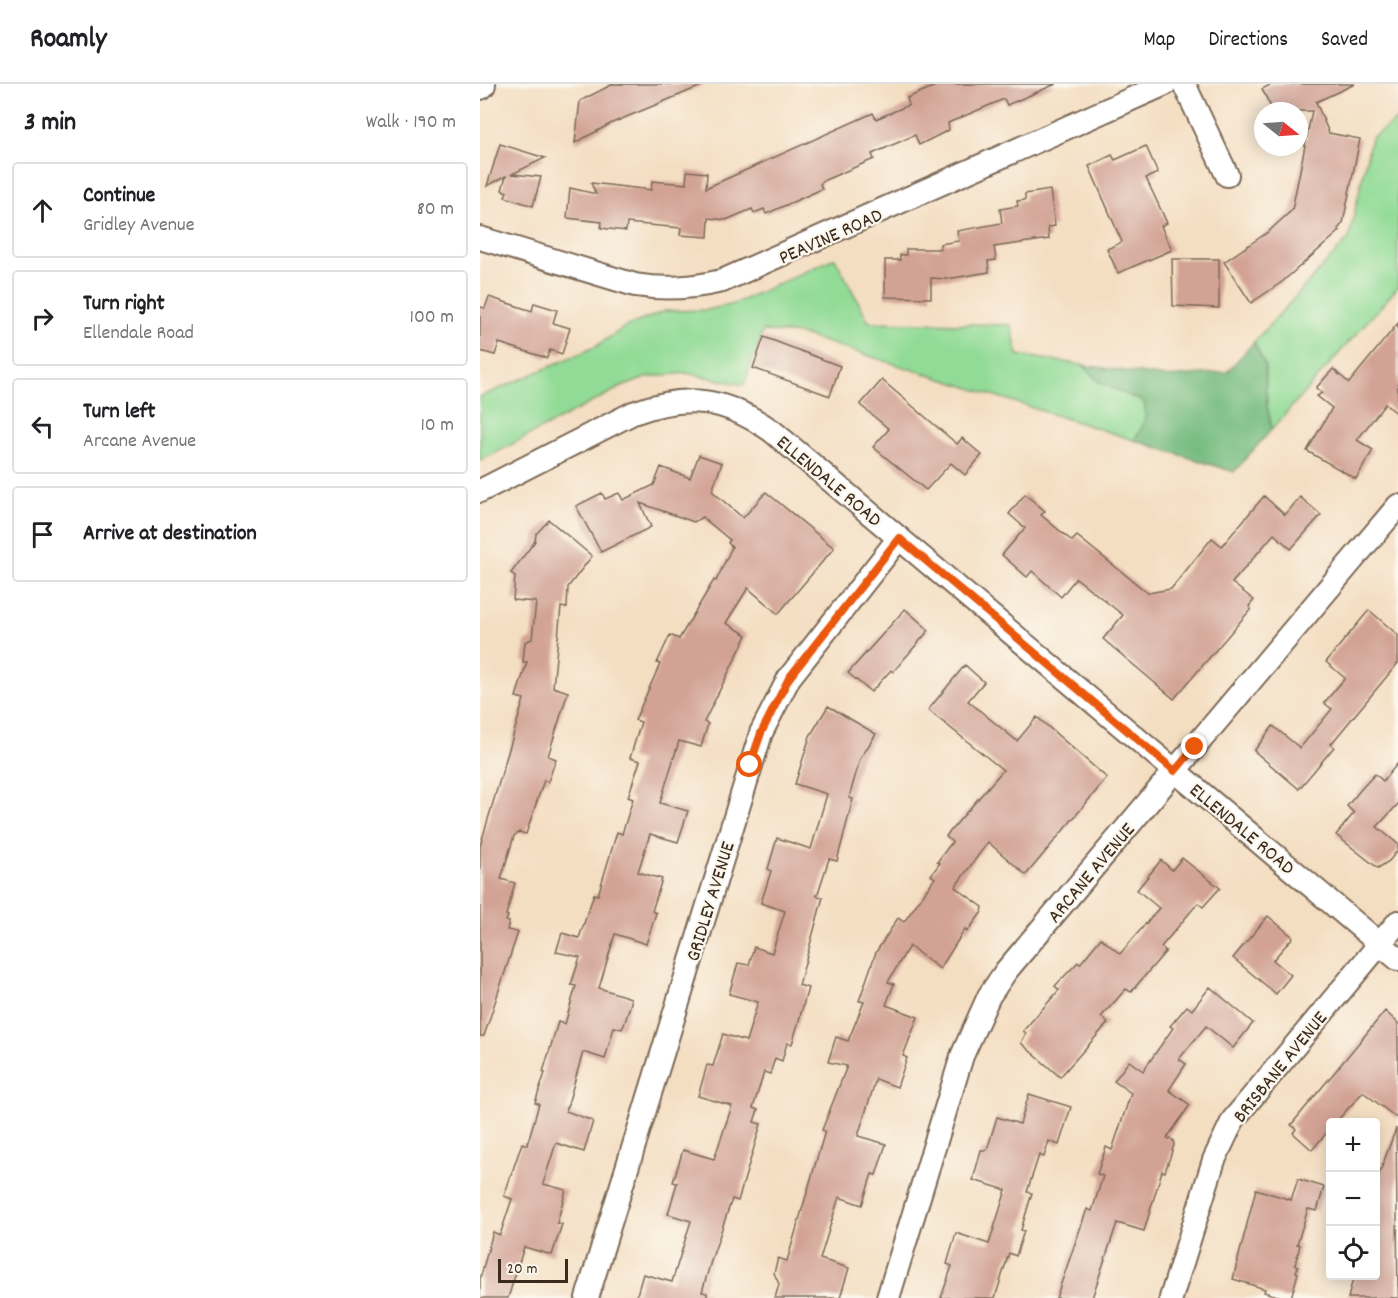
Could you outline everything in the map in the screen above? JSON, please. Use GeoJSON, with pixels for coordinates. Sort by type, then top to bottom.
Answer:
{"type":"FeatureCollection","features":[{"type":"Feature","properties":{"kind":"street","name":"PEAVINE ROAD"},"geometry":{"type":"LineString","coordinates":[[480,238],[635,285],[660,289],[688,288],[722,281],[1165,84]]}},
{"type":"Feature","properties":{"kind":"street"},"geometry":{"type":"LineString","coordinates":[[1184,84],[1227,175]]}},
{"type":"Feature","properties":{"kind":"street","name":"ELLENDALE ROAD"},"geometry":{"type":"LineString","coordinates":[[480,491],[633,413],[659,404],[675,401],[708,402],[752,417],[772,431],[1398,959]]}},
{"type":"Feature","properties":{"kind":"street","name":"ARCANE AVENUE"},"geometry":{"type":"LineString","coordinates":[[888,1298],[962,1056],[989,996],[1006,971],[1398,506]]}},
{"type":"Feature","properties":{"kind":"street","name":"GRIDLEY AVENUE"},"geometry":{"type":"LineString","coordinates":[[587,1298],[761,733],[789,678],[899,538]]}},
{"type":"Feature","properties":{"kind":"street","name":"BRISBANE AVENUE"},"geometry":{"type":"LineString","coordinates":[[1171,1298],[1214,1160],[1233,1120],[1398,922]]}},
{"type":"Feature","properties":{"kind":"green space"},"geometry":{"type":"Polygon","coordinates":[[[1398,119],[1398,287],[1272,429],[1267,406],[1265,366],[1254,342],[1349,238],[1371,138],[1398,119]]]}},
{"type":"Feature","properties":{"kind":"green space"},"geometry":{"type":"Polygon","coordinates":[[[835,258],[869,322],[1011,325],[1018,355],[1083,365],[1099,382],[1144,402],[1145,418],[1140,431],[1134,440],[800,334],[763,331],[744,385],[686,373],[648,377],[619,388],[480,461],[480,397],[595,347],[625,327],[665,311],[707,310],[734,304],[835,258]]]}},
{"type":"Feature","properties":{"kind":"green space"},"geometry":{"type":"Polygon","coordinates":[[[1254,342],[1265,366],[1267,406],[1272,429],[1234,472],[1134,440],[1144,422],[1144,402],[1099,382],[1083,365],[1167,377],[1227,372],[1254,342]]]}},
{"type":"Feature","properties":{"kind":"building"},"geometry":{"type":"Polygon","coordinates":[[[613,84],[706,84],[612,123],[575,143],[580,101],[613,84]]]}},
{"type":"Feature","properties":{"kind":"building"},"geometry":{"type":"Polygon","coordinates":[[[940,84],[1056,84],[1007,105],[1004,99],[948,123],[949,130],[919,145],[915,135],[872,154],[874,159],[825,180],[820,184],[822,189],[766,214],[764,209],[754,213],[752,209],[726,220],[709,218],[708,237],[680,235],[681,228],[627,223],[626,231],[601,228],[602,222],[567,218],[570,188],[596,194],[591,183],[651,190],[652,181],[686,184],[687,171],[707,173],[706,188],[873,113],[876,119],[909,105],[907,98],[940,84]]]}},
{"type":"Feature","properties":{"kind":"building"},"geometry":{"type":"Polygon","coordinates":[[[1272,84],[1355,84],[1316,102],[1329,133],[1360,139],[1343,223],[1338,229],[1340,231],[1282,282],[1251,303],[1224,262],[1268,232],[1292,210],[1303,156],[1308,156],[1308,131],[1312,111],[1308,111],[1308,102],[1268,102],[1262,89],[1272,84]]]}},
{"type":"Feature","properties":{"kind":"building"},"geometry":{"type":"Polygon","coordinates":[[[500,144],[545,158],[512,174],[541,177],[533,206],[505,197],[507,192],[502,190],[506,176],[487,186],[500,144]]]}},
{"type":"Feature","properties":{"kind":"building"},"geometry":{"type":"Polygon","coordinates":[[[1146,146],[1158,173],[1146,178],[1167,223],[1161,226],[1172,250],[1118,273],[1107,249],[1122,242],[1089,166],[1112,155],[1115,160],[1146,146]]]}},
{"type":"Feature","properties":{"kind":"building"},"geometry":{"type":"Polygon","coordinates":[[[1050,190],[1055,226],[1048,227],[1049,239],[994,247],[996,260],[988,261],[989,272],[947,279],[931,278],[931,298],[885,297],[885,260],[900,260],[900,255],[906,255],[906,249],[940,249],[940,244],[959,241],[957,231],[1002,223],[1000,209],[1018,206],[1017,201],[1025,200],[1025,194],[1050,190]]]}},
{"type":"Feature","properties":{"kind":"building"},"geometry":{"type":"Polygon","coordinates":[[[1172,259],[1219,259],[1219,308],[1173,306],[1172,259]]]}},
{"type":"Feature","properties":{"kind":"building"},"geometry":{"type":"Polygon","coordinates":[[[489,297],[532,311],[534,303],[557,310],[553,323],[570,328],[562,354],[550,350],[547,358],[499,343],[495,355],[480,351],[480,307],[485,308],[489,297]]]}},
{"type":"Feature","properties":{"kind":"building"},"geometry":{"type":"Polygon","coordinates":[[[1398,323],[1398,414],[1385,404],[1357,440],[1373,450],[1356,479],[1307,451],[1332,408],[1317,396],[1322,393],[1316,388],[1333,369],[1349,383],[1398,323]]]}},
{"type":"Feature","properties":{"kind":"building"},"geometry":{"type":"Polygon","coordinates":[[[764,337],[840,366],[830,396],[753,368],[764,337]]]}},
{"type":"Feature","properties":{"kind":"building"},"geometry":{"type":"Polygon","coordinates":[[[882,380],[957,444],[962,438],[982,455],[965,475],[951,463],[926,490],[873,447],[889,429],[860,405],[882,380]]]}},
{"type":"Feature","properties":{"kind":"building"},"geometry":{"type":"Polygon","coordinates":[[[699,455],[722,463],[712,491],[743,518],[766,492],[834,548],[778,614],[748,588],[726,623],[747,635],[704,722],[708,724],[701,747],[679,741],[660,803],[688,811],[678,842],[650,834],[638,872],[662,879],[652,911],[656,913],[646,944],[615,934],[599,988],[631,998],[631,1003],[622,1029],[614,1027],[605,1059],[583,1052],[566,1111],[593,1121],[584,1152],[556,1143],[543,1184],[566,1190],[557,1223],[562,1224],[552,1255],[524,1247],[508,1298],[480,1298],[480,1279],[493,1232],[500,1235],[512,1199],[504,1196],[522,1143],[527,1145],[539,1104],[535,1103],[558,1022],[565,1024],[576,986],[571,985],[580,957],[556,952],[562,933],[579,938],[594,894],[598,895],[617,832],[622,834],[633,799],[628,797],[640,761],[630,758],[641,722],[635,720],[660,664],[657,663],[670,635],[679,639],[714,580],[716,581],[732,547],[728,543],[730,540],[702,517],[694,522],[640,503],[651,527],[601,552],[576,506],[602,493],[605,499],[619,493],[623,500],[654,485],[661,467],[690,478],[699,455]]]}},
{"type":"Feature","properties":{"kind":"building"},"geometry":{"type":"Polygon","coordinates":[[[1025,494],[1045,511],[1041,515],[1072,541],[1077,536],[1148,593],[1171,589],[1212,538],[1222,546],[1264,496],[1285,515],[1300,497],[1321,515],[1291,549],[1274,534],[1232,583],[1254,600],[1249,606],[1251,609],[1174,699],[1103,639],[1123,615],[1076,578],[1061,597],[1032,571],[1027,577],[1002,555],[1025,528],[1009,514],[1025,494]]]}},
{"type":"Feature","properties":{"kind":"building"},"geometry":{"type":"Polygon","coordinates":[[[549,520],[592,556],[568,587],[567,608],[561,607],[553,687],[568,692],[548,756],[556,759],[548,782],[544,780],[526,834],[519,832],[514,836],[501,879],[515,883],[506,921],[509,922],[507,930],[518,932],[484,1036],[480,1036],[480,846],[524,699],[516,697],[527,662],[523,662],[525,642],[532,639],[536,602],[513,600],[515,576],[511,573],[535,541],[536,534],[549,520]]]}},
{"type":"Feature","properties":{"kind":"building"},"geometry":{"type":"Polygon","coordinates":[[[905,609],[929,630],[893,672],[891,670],[871,692],[848,673],[905,609]]]}},
{"type":"Feature","properties":{"kind":"building"},"geometry":{"type":"Polygon","coordinates":[[[1369,610],[1398,635],[1398,663],[1331,744],[1334,747],[1299,789],[1254,751],[1273,726],[1300,748],[1332,709],[1324,703],[1345,678],[1326,662],[1369,610]]]}},
{"type":"Feature","properties":{"kind":"building"},"geometry":{"type":"Polygon","coordinates":[[[965,665],[984,682],[968,701],[1017,741],[1037,717],[1107,778],[1026,875],[988,842],[955,887],[983,907],[982,912],[967,932],[965,929],[940,969],[909,946],[888,982],[894,984],[886,1005],[918,1017],[903,1056],[907,1058],[897,1087],[876,1079],[858,1136],[886,1144],[876,1175],[872,1174],[862,1205],[839,1197],[820,1259],[849,1268],[840,1298],[775,1298],[779,1284],[774,1273],[778,1258],[787,1261],[825,1131],[822,1130],[847,1066],[828,1062],[836,1037],[848,1041],[864,1002],[859,1001],[876,952],[898,918],[904,922],[935,878],[931,875],[940,863],[937,862],[952,842],[946,836],[1003,770],[928,710],[965,665]]]}},
{"type":"Feature","properties":{"kind":"building"},"geometry":{"type":"Polygon","coordinates":[[[828,706],[876,734],[860,759],[849,798],[853,799],[837,861],[829,859],[817,896],[823,897],[799,985],[808,988],[792,1044],[787,1043],[782,1061],[775,1058],[770,1074],[764,1072],[753,1108],[758,1110],[754,1122],[761,1124],[738,1201],[732,1199],[711,1261],[702,1292],[707,1293],[707,1298],[636,1298],[643,1274],[672,1282],[691,1221],[668,1214],[677,1183],[673,1182],[683,1150],[714,1159],[732,1106],[698,1096],[707,1065],[713,1066],[723,1034],[746,1041],[758,1002],[729,994],[738,963],[749,965],[754,947],[772,953],[785,911],[761,903],[771,871],[768,869],[777,838],[811,849],[827,794],[795,784],[810,736],[828,706]]]}},
{"type":"Feature","properties":{"kind":"building"},"geometry":{"type":"Polygon","coordinates":[[[1398,763],[1398,804],[1377,827],[1398,844],[1398,850],[1389,861],[1378,868],[1336,835],[1354,813],[1347,806],[1362,788],[1375,774],[1383,781],[1398,763]]]}},
{"type":"Feature","properties":{"kind":"building"},"geometry":{"type":"Polygon","coordinates":[[[1182,858],[1220,888],[1203,907],[1198,903],[1161,947],[1166,951],[1131,992],[1126,989],[1101,1017],[1108,1023],[1060,1077],[1021,1043],[1026,1033],[1023,1031],[1059,990],[1055,986],[1078,962],[1080,964],[1101,938],[1120,954],[1159,908],[1137,890],[1161,860],[1172,870],[1182,858]]]}},
{"type":"Feature","properties":{"kind":"building"},"geometry":{"type":"Polygon","coordinates":[[[1268,916],[1293,937],[1273,960],[1291,975],[1276,994],[1233,958],[1268,916]]]}},
{"type":"Feature","properties":{"kind":"building"},"geometry":{"type":"Polygon","coordinates":[[[1210,987],[1253,1023],[1233,1048],[1206,1026],[1179,1059],[1186,1064],[1169,1090],[1190,1105],[1167,1138],[1173,1140],[1174,1145],[1165,1172],[1162,1171],[1144,1231],[1117,1223],[1092,1298],[1056,1298],[1087,1209],[1092,1211],[1103,1176],[1097,1174],[1106,1147],[1112,1150],[1131,1093],[1114,1081],[1129,1061],[1143,1071],[1173,1028],[1170,1026],[1187,1006],[1192,1010],[1210,987]]]}},
{"type":"Feature","properties":{"kind":"building"},"geometry":{"type":"Polygon","coordinates":[[[1385,1011],[1398,1023],[1398,1119],[1363,1092],[1340,1118],[1326,1118],[1326,1134],[1312,1150],[1293,1133],[1296,1129],[1291,1125],[1385,1011]]]}},
{"type":"Feature","properties":{"kind":"building"},"geometry":{"type":"Polygon","coordinates":[[[1029,1094],[1071,1107],[1059,1145],[1049,1141],[1044,1157],[1039,1155],[1027,1192],[1032,1193],[1016,1256],[1009,1253],[995,1298],[941,1298],[952,1266],[947,1264],[956,1233],[989,1244],[1006,1190],[973,1180],[981,1150],[987,1150],[997,1117],[1020,1124],[1029,1094]]]}},
{"type":"Feature","properties":{"kind":"building"},"geometry":{"type":"Polygon","coordinates":[[[1396,1128],[1398,1298],[1348,1298],[1353,1280],[1380,1280],[1380,1172],[1396,1128]]]}},
{"type":"Feature","properties":{"kind":"building"},"geometry":{"type":"Polygon","coordinates":[[[1298,1179],[1324,1187],[1317,1211],[1308,1209],[1297,1244],[1300,1245],[1295,1265],[1298,1266],[1296,1272],[1298,1273],[1291,1298],[1284,1298],[1264,1292],[1265,1289],[1233,1279],[1256,1189],[1291,1200],[1298,1179]]]}},
{"type":"Feature","properties":{"kind":"route"},"geometry":{"type":"LineString","coordinates":[[750,765],[761,733],[789,678],[899,538],[1175,771],[1195,747]]}}]}
